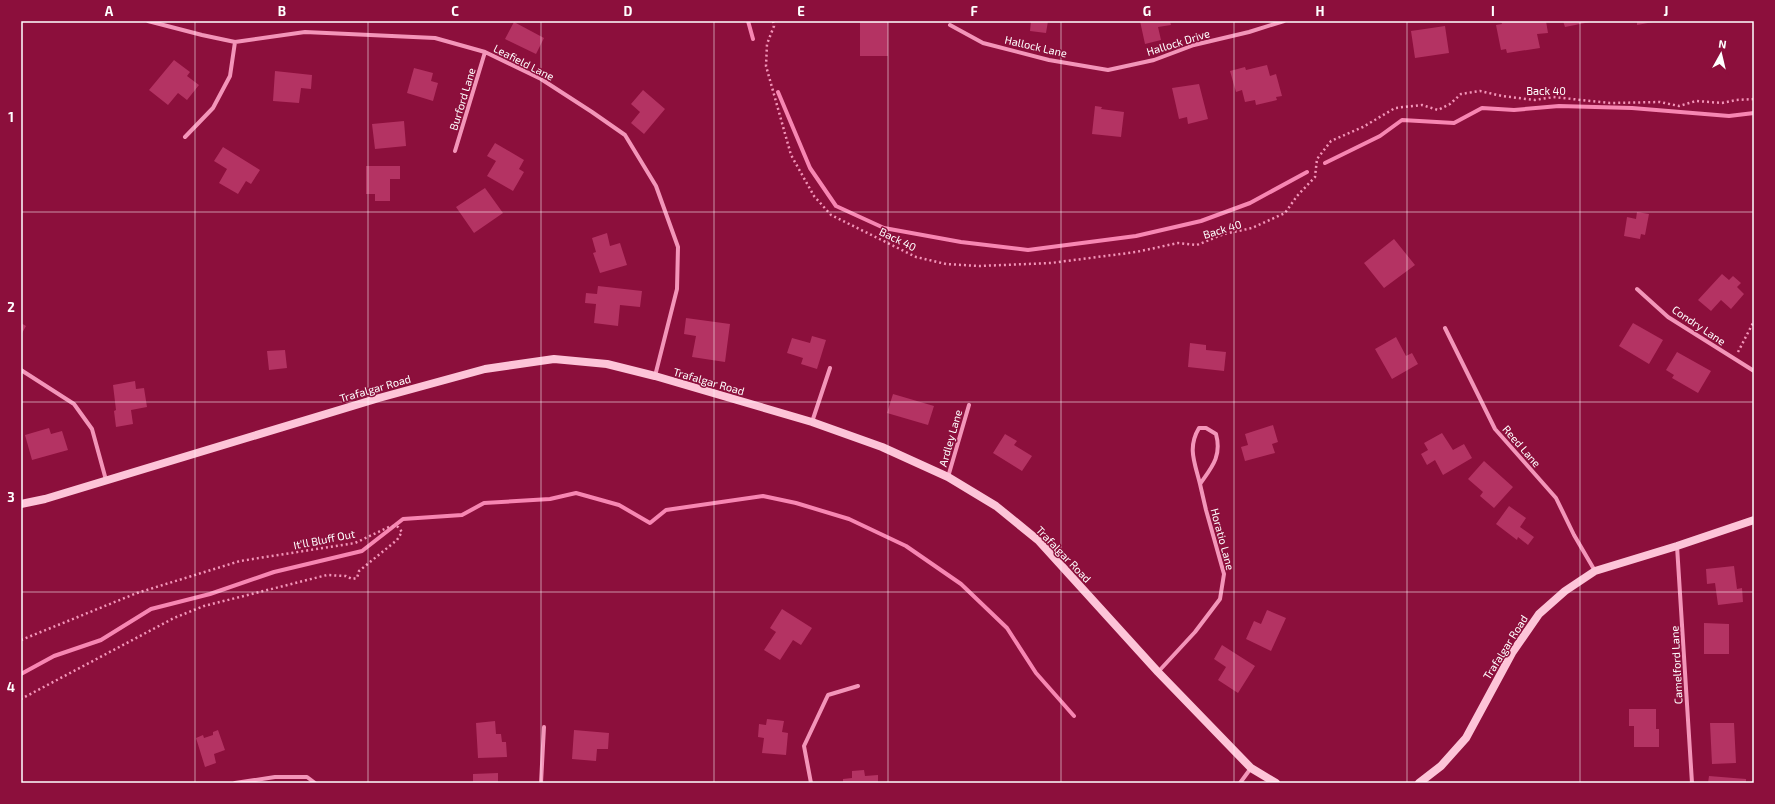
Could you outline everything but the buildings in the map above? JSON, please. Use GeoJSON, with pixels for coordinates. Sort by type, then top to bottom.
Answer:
{"type":"FeatureCollection","features":[{"type":"Feature","properties":{"kind":"street","name":"Leafield Lane"},"geometry":{"type":"LineString","coordinates":[[148,21],[202,36],[235,42],[305,32],[380,34],[435,38],[485,52],[541,79],[625,135],[656,186],[678,247],[677,289],[655,376]]}},
{"type":"Feature","properties":{"kind":"street","name":"Hallock Drive"},"geometry":{"type":"LineString","coordinates":[[1123,67],[1154,60],[1194,45],[1249,32],[1284,21]]}},
{"type":"Feature","properties":{"kind":"street","name":"Hallock Lane"},"geometry":{"type":"LineString","coordinates":[[950,25],[983,43],[1049,60],[1108,70],[1123,67]]}},
{"type":"Feature","properties":{"kind":"street"},"geometry":{"type":"LineString","coordinates":[[185,137],[214,108],[230,76],[235,42]]}},
{"type":"Feature","properties":{"kind":"street","name":"Burford Lane"},"geometry":{"type":"LineString","coordinates":[[455,151],[485,52]]}},
{"type":"Feature","properties":{"kind":"street","name":"Condry Lane"},"geometry":{"type":"LineString","coordinates":[[1637,289],[1668,317],[1754,371]]}},
{"type":"Feature","properties":{"kind":"street","name":"Reed Lane"},"geometry":{"type":"LineString","coordinates":[[1445,328],[1495,429],[1556,498],[1574,535],[1595,571]]}},
{"type":"Feature","properties":{"kind":"street","name":"Trafalgar Road"},"geometry":{"type":"LineString","coordinates":[[21,504],[45,499],[379,398],[485,369],[554,359],[607,364],[655,376],[812,422],[882,447],[948,477],[996,506],[1039,541],[1158,672],[1251,768],[1276,783]]}},
{"type":"Feature","properties":{"kind":"street"},"geometry":{"type":"LineString","coordinates":[[812,422],[830,368]]}},
{"type":"Feature","properties":{"kind":"street"},"geometry":{"type":"LineString","coordinates":[[21,370],[74,404],[92,429],[106,480]]}},
{"type":"Feature","properties":{"kind":"street","name":"Ardley Lane"},"geometry":{"type":"LineString","coordinates":[[948,477],[969,405]]}},
{"type":"Feature","properties":{"kind":"street","name":"Horatio Lane"},"geometry":{"type":"LineString","coordinates":[[1158,672],[1195,632],[1220,599],[1224,574],[1206,510],[1200,484],[1192,449],[1193,437],[1199,428],[1206,428],[1216,434],[1219,445],[1215,464],[1200,484]]}},
{"type":"Feature","properties":{"kind":"street","name":"Trafalgar Road"},"geometry":{"type":"LineString","coordinates":[[1419,783],[1440,766],[1466,738],[1512,653],[1539,614],[1565,591],[1595,571],[1677,546],[1754,520]]}},
{"type":"Feature","properties":{"kind":"street","name":"Camelford Lane"},"geometry":{"type":"LineString","coordinates":[[1677,546],[1692,783]]}},
{"type":"Feature","properties":{"kind":"street"},"geometry":{"type":"LineString","coordinates":[[811,783],[804,746],[828,695],[858,686]]}},
{"type":"Feature","properties":{"kind":"street"},"geometry":{"type":"LineString","coordinates":[[541,783],[544,727]]}},
{"type":"Feature","properties":{"kind":"street"},"geometry":{"type":"LineString","coordinates":[[1240,783],[1251,768]]}},
{"type":"Feature","properties":{"kind":"street"},"geometry":{"type":"LineString","coordinates":[[235,783],[275,777],[307,778],[315,783]]}},
{"type":"Feature","properties":{"kind":"path","name":"Back 40"},"geometry":{"type":"LineString","coordinates":[[773,21],[774,26],[767,44],[766,66],[791,155],[814,196],[831,215],[916,257],[946,264],[979,266],[1052,263],[1136,252],[1178,243],[1197,245],[1224,234],[1252,228],[1285,214],[1296,196],[1315,177],[1317,159],[1331,141],[1363,127],[1395,108],[1422,105],[1438,110],[1450,104],[1460,94],[1480,91],[1502,96],[1535,100],[1553,97],[1610,102],[1660,102],[1679,106],[1696,101],[1722,104],[1736,100],[1754,99]]}},
{"type":"Feature","properties":{"kind":"path"},"geometry":{"type":"LineString","coordinates":[[1734,359],[1754,321]]}},
{"type":"Feature","properties":{"kind":"path","name":"It'll Bluff Out"},"geometry":{"type":"LineString","coordinates":[[21,640],[137,593],[240,561],[354,543],[391,526],[398,527],[402,532],[397,540],[359,571],[357,578],[352,579],[346,576],[327,575],[204,606],[174,618],[21,699]]}},
{"type":"Feature","properties":{"kind":"waterway"},"geometry":{"type":"LineString","coordinates":[[748,21],[753,39]]}},
{"type":"Feature","properties":{"kind":"waterway"},"geometry":{"type":"LineString","coordinates":[[778,92],[810,168],[836,206],[884,228],[961,242],[1028,250],[1136,236],[1201,221],[1250,203],[1307,172]]}},
{"type":"Feature","properties":{"kind":"waterway"},"geometry":{"type":"LineString","coordinates":[[1325,163],[1380,136],[1402,120],[1454,123],[1482,108],[1514,110],[1559,106],[1632,108],[1729,116],[1754,113]]}},
{"type":"Feature","properties":{"kind":"waterway"},"geometry":{"type":"LineString","coordinates":[[21,674],[54,656],[101,640],[151,609],[210,594],[274,572],[362,551],[403,519],[462,515],[484,503],[550,499],[576,493],[619,505],[650,523],[666,510],[763,496],[796,503],[849,519],[906,546],[961,584],[1007,628],[1036,673],[1074,716]]}}]}
